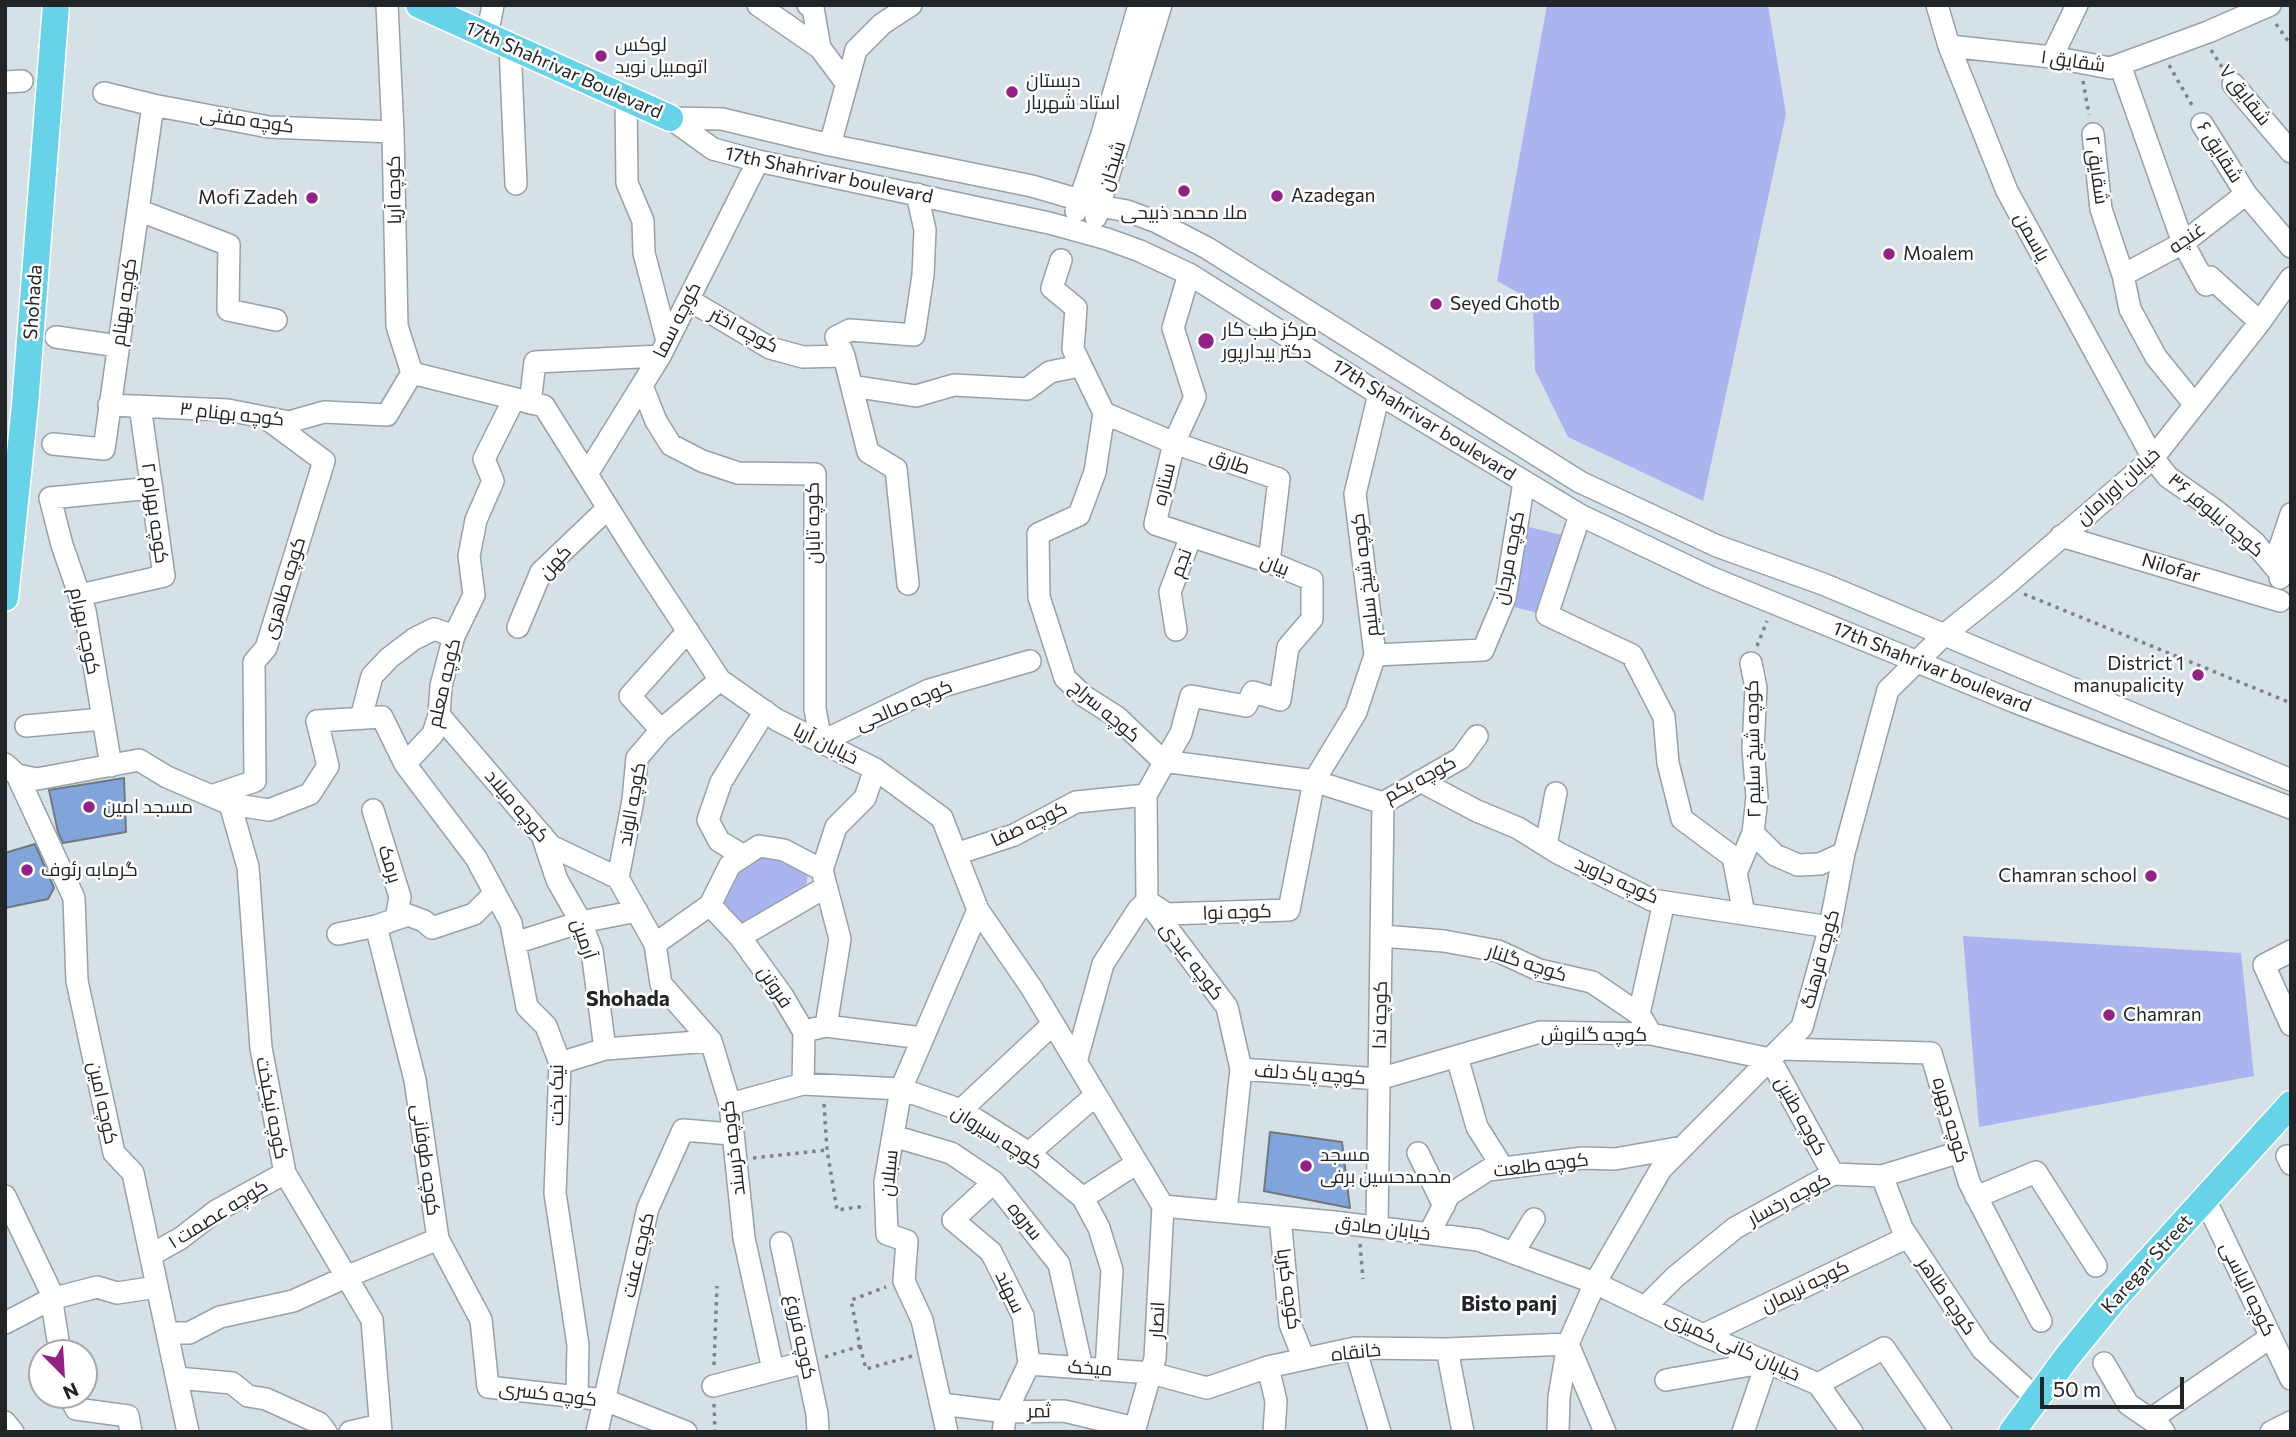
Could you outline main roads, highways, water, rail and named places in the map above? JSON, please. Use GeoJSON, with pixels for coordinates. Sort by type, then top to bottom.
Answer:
{"type":"FeatureCollection","features":[{"type":"Feature","properties":{"kind":"main road","name":"Shohada"},"geometry":{"type":"LineString","coordinates":[[5,597],[13,435],[55,5]]}},
{"type":"Feature","properties":{"kind":"main road","name":"17th Shahrivar Boulevard"},"geometry":{"type":"LineString","coordinates":[[419,5],[670,118]]}},
{"type":"Feature","properties":{"kind":"main road","name":"Karegar Street"},"geometry":{"type":"LineString","coordinates":[[2020,1428],[2036,1398],[2115,1298],[2291,1104]]}},
{"type":"Feature","properties":{"kind":"place","name":"لوکس اتومبیل نوید"},"geometry":{"type":"Point","coordinates":[601,56]}},
{"type":"Feature","properties":{"kind":"place","name":"دبستان استاد شهریار"},"geometry":{"type":"Point","coordinates":[1012,92]}},
{"type":"Feature","properties":{"kind":"place","name":"ملا محمد ذبیحی"},"geometry":{"type":"Point","coordinates":[1184,191]}},
{"type":"Feature","properties":{"kind":"place","name":"Azadegan"},"geometry":{"type":"Point","coordinates":[1277,196]}},
{"type":"Feature","properties":{"kind":"place","name":"Mofi Zadeh"},"geometry":{"type":"Point","coordinates":[312,198]}},
{"type":"Feature","properties":{"kind":"place","name":"Moalem"},"geometry":{"type":"Point","coordinates":[1889,254]}},
{"type":"Feature","properties":{"kind":"place","name":"Seyed Ghotb"},"geometry":{"type":"Point","coordinates":[1436,304]}},
{"type":"Feature","properties":{"kind":"place","name":"مرکز طب کار دکتر بیدارپور"},"geometry":{"type":"Point","coordinates":[1206,341]}},
{"type":"Feature","properties":{"kind":"place","name":"District 1 manupalicity"},"geometry":{"type":"Point","coordinates":[2198,675]}},
{"type":"Feature","properties":{"kind":"place","name":"مسجد امین"},"geometry":{"type":"Point","coordinates":[89,807]}},
{"type":"Feature","properties":{"kind":"place","name":"گرمابه رئوف"},"geometry":{"type":"Point","coordinates":[27,870]}},
{"type":"Feature","properties":{"kind":"place","name":"Chamran school"},"geometry":{"type":"Point","coordinates":[2151,876]}},
{"type":"Feature","properties":{"kind":"place","name":"Chamran"},"geometry":{"type":"Point","coordinates":[2109,1015]}},
{"type":"Feature","properties":{"kind":"place","name":"مسجد محمدحسین برفی"},"geometry":{"type":"Point","coordinates":[1306,1166]}},
{"type":"Feature","properties":{"kind":"district","name":"Shohada"},"geometry":{"type":"Point","coordinates":[628,999]}},
{"type":"Feature","properties":{"kind":"district","name":"Bisto panj"},"geometry":{"type":"Point","coordinates":[1509,1304]}}]}
